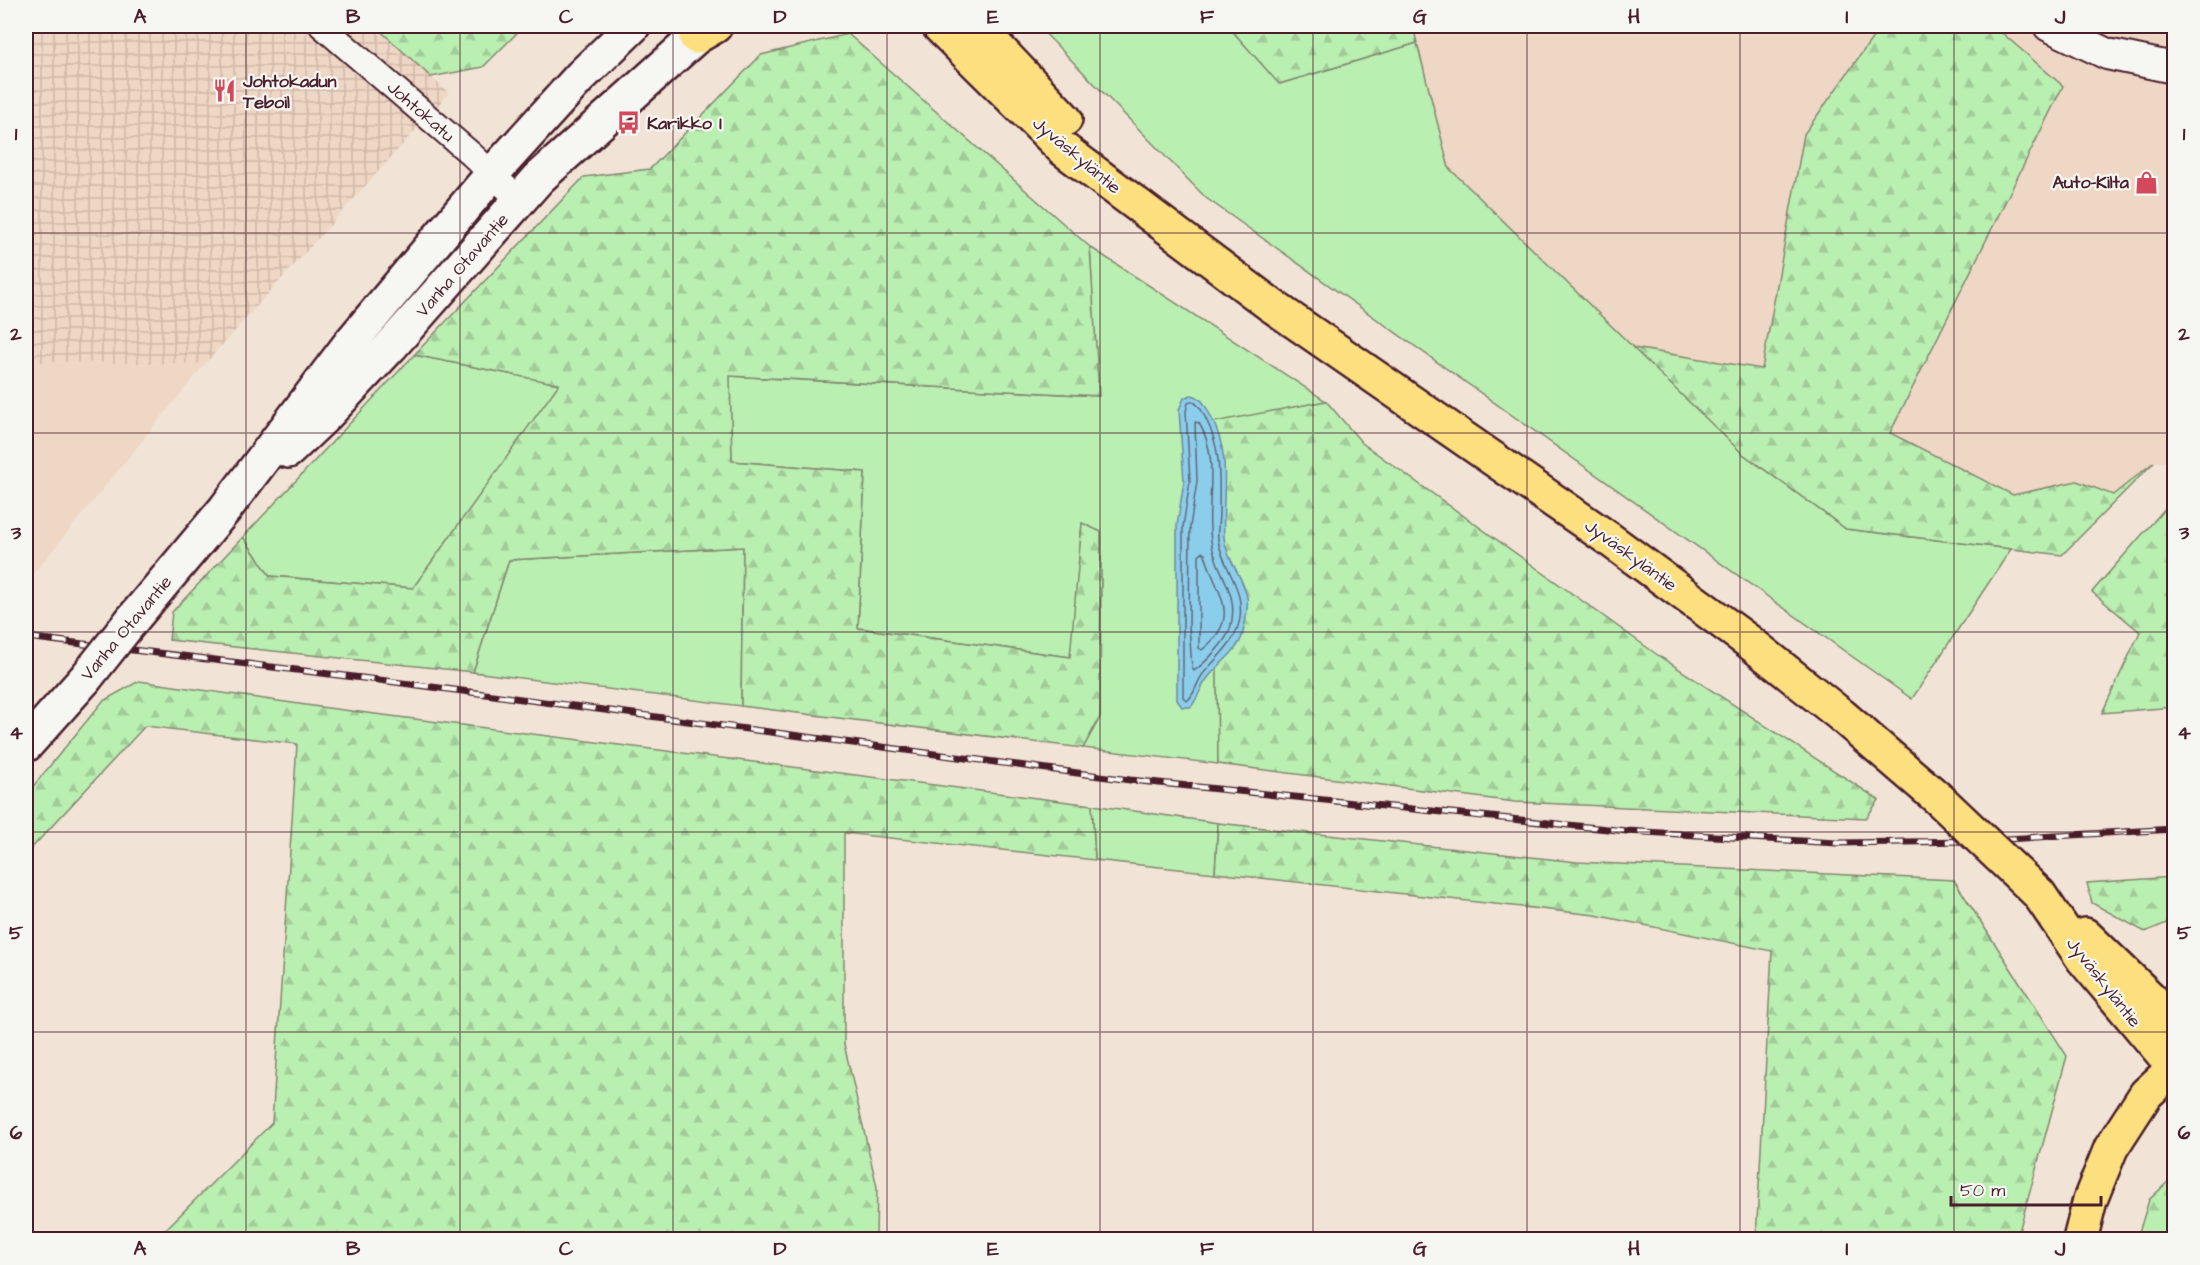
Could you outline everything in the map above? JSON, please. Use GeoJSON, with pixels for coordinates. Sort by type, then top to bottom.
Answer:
{"type":"FeatureCollection","features":[{"type":"Feature","properties":{"kind":"highway"},"geometry":{"type":"LineString","coordinates":[[912,26],[938,42],[971,39]]}},
{"type":"Feature","properties":{"kind":"highway","name":"Jyväskyläntie"},"geometry":{"type":"LineString","coordinates":[[939,26],[971,39],[1064,149],[1196,250],[1271,305],[1600,532],[1748,641],[1841,716],[1940,801],[2175,1021]]}},
{"type":"Feature","properties":{"kind":"highway","name":"Jyväskyläntie"},"geometry":{"type":"LineString","coordinates":[[2039,894],[2083,960],[2175,1068]]}},
{"type":"Feature","properties":{"kind":"highway"},"geometry":{"type":"LineString","coordinates":[[2080,1239],[2090,1200],[2111,1148],[2146,1094],[2175,1068]]}},
{"type":"Feature","properties":{"kind":"main road","name":"Vanha Otavantie"},"geometry":{"type":"LineString","coordinates":[[26,745],[85,679],[225,509],[352,341],[493,173],[580,76],[633,26]]}},
{"type":"Feature","properties":{"kind":"main road","name":"Vanha Otavantie"},"geometry":{"type":"LineString","coordinates":[[225,509],[327,414],[369,370],[518,199],[704,29]]}},
{"type":"Feature","properties":{"kind":"street","name":"Johtokatu"},"geometry":{"type":"LineString","coordinates":[[322,26],[493,173],[518,199]]}},
{"type":"Feature","properties":{"kind":"street"},"geometry":{"type":"LineString","coordinates":[[2049,26],[2107,54],[2175,68]]}},
{"type":"Feature","properties":{"kind":"shaded area"},"geometry":{"type":"Polygon","coordinates":[[[26,26],[375,26],[449,93],[205,364],[26,362],[26,26]]]}},
{"type":"Feature","properties":{"kind":"shaded area"},"geometry":{"type":"Polygon","coordinates":[[[1413,26],[1881,26],[1804,134],[1762,369],[1633,348],[1449,168],[1413,26]]]}},
{"type":"Feature","properties":{"kind":"shaded area"},"geometry":{"type":"Polygon","coordinates":[[[1994,26],[2174,26],[2174,462],[2154,462],[2113,495],[2077,481],[2013,496],[1890,433],[2063,87],[1994,26]]]}},
{"type":"Feature","properties":{"kind":"shaded area"},"geometry":{"type":"Polygon","coordinates":[[[26,362],[205,364],[26,583],[26,362]]]}},
{"type":"Feature","properties":{"kind":"green space"},"geometry":{"type":"Polygon","coordinates":[[[375,26],[524,26],[483,67],[431,77],[375,26]]]}},
{"type":"Feature","properties":{"kind":"green space"},"geometry":{"type":"Polygon","coordinates":[[[1038,26],[1228,26],[1280,84],[1417,43],[1449,168],[1743,454],[1846,529],[2011,549],[1912,699],[1206,198],[1038,26]]]}},
{"type":"Feature","properties":{"kind":"green space"},"geometry":{"type":"Polygon","coordinates":[[[1228,26],[1413,26],[1417,43],[1279,84],[1228,26]]]}},
{"type":"Feature","properties":{"kind":"green space"},"geometry":{"type":"Polygon","coordinates":[[[1881,26],[1994,26],[2063,86],[1890,433],[2013,495],[2077,481],[2113,495],[2154,462],[2062,555],[1846,529],[1743,454],[1633,348],[1762,369],[1804,134],[1881,26]]]}},
{"type":"Feature","properties":{"kind":"green space"},"geometry":{"type":"Polygon","coordinates":[[[848,34],[1090,247],[1099,396],[730,376],[732,461],[865,472],[858,628],[1070,657],[1082,523],[1101,532],[1100,717],[1083,748],[741,706],[743,547],[509,560],[473,672],[169,640],[172,612],[243,537],[270,576],[413,588],[559,384],[414,355],[584,177],[650,169],[761,55],[848,34]]]}},
{"type":"Feature","properties":{"kind":"green space"},"geometry":{"type":"Polygon","coordinates":[[[1090,247],[1326,401],[1215,423],[1218,764],[1083,748],[1100,717],[1101,532],[1082,524],[1071,657],[858,628],[865,472],[732,461],[729,376],[1098,396],[1090,247]]]}},
{"type":"Feature","properties":{"kind":"green space"},"geometry":{"type":"Polygon","coordinates":[[[414,355],[560,384],[413,588],[270,576],[243,537],[414,355]]]}},
{"type":"Feature","properties":{"kind":"green space"},"geometry":{"type":"Polygon","coordinates":[[[1326,401],[1362,443],[1659,656],[1879,800],[1866,818],[1515,802],[1218,764],[1214,422],[1326,401]]]}},
{"type":"Feature","properties":{"kind":"green space"},"geometry":{"type":"Polygon","coordinates":[[[2174,498],[2174,707],[2102,713],[2140,632],[2092,592],[2174,498]]]}},
{"type":"Feature","properties":{"kind":"green space"},"geometry":{"type":"Polygon","coordinates":[[[743,547],[741,706],[473,672],[509,560],[743,547]]]}},
{"type":"Feature","properties":{"kind":"green space"},"geometry":{"type":"Polygon","coordinates":[[[139,681],[320,707],[1092,805],[1095,860],[844,833],[844,1044],[877,1187],[876,1239],[156,1239],[272,1123],[297,744],[145,726],[26,854],[26,795],[103,701],[139,681]]]}},
{"type":"Feature","properties":{"kind":"green space"},"geometry":{"type":"Polygon","coordinates":[[[1092,805],[1218,823],[1215,873],[1095,860],[1092,805]]]}},
{"type":"Feature","properties":{"kind":"green space"},"geometry":{"type":"Polygon","coordinates":[[[1218,823],[1577,862],[1954,880],[2067,1056],[2017,1239],[1756,1239],[1772,951],[1595,915],[1215,873],[1218,823]]]}},
{"type":"Feature","properties":{"kind":"green space"},"geometry":{"type":"Polygon","coordinates":[[[2174,877],[2174,920],[2145,932],[2092,903],[2087,883],[2174,877]]]}},
{"type":"Feature","properties":{"kind":"green space"},"geometry":{"type":"Polygon","coordinates":[[[2174,1176],[2174,1239],[2137,1239],[2149,1200],[2174,1176]]]}},
{"type":"Feature","properties":{"kind":"water"},"geometry":{"type":"Polygon","coordinates":[[[1191,395],[1201,400],[1206,406],[1218,432],[1225,476],[1223,521],[1225,545],[1245,589],[1248,606],[1241,640],[1207,679],[1191,707],[1182,707],[1177,700],[1177,526],[1184,481],[1179,410],[1184,398],[1191,395]]]}},
{"type":"Feature","properties":{"kind":"railway"},"geometry":{"type":"LineString","coordinates":[[26,637],[387,681],[1130,780],[1627,831],[1837,843],[1972,841],[2174,829]]}},
{"type":"Feature","properties":{"kind":"place","name":"Johtokadun Teboil"},"geometry":{"type":"Point","coordinates":[225,91]}},
{"type":"Feature","properties":{"kind":"place","name":"Karikko I"},"geometry":{"type":"Point","coordinates":[629,123]}},
{"type":"Feature","properties":{"kind":"place","name":"Auto-Kilta"},"geometry":{"type":"Point","coordinates":[2147,182]}}]}
